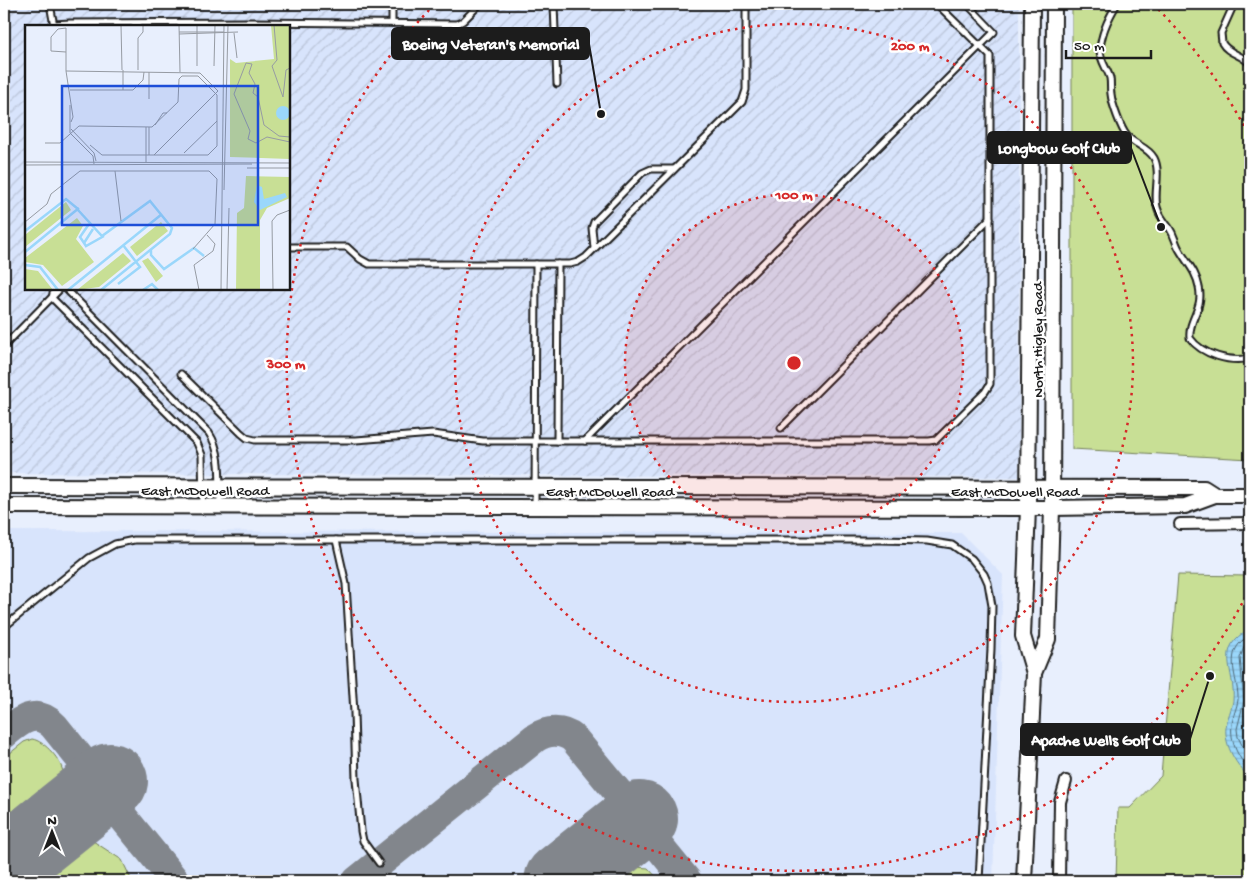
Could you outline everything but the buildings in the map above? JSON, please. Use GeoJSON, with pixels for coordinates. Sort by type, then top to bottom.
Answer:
{"type":"FeatureCollection","features":[{"type":"Feature","properties":{"kind":"main road","name":"North Higley Road"},"geometry":{"type":"LineString","coordinates":[[1024,881],[1034,672],[1023,636],[1028,508],[1032,4]]}},
{"type":"Feature","properties":{"kind":"main road","name":"North Higley Road"},"geometry":{"type":"LineString","coordinates":[[1034,672],[1048,639],[1052,508],[1054,4]]}},
{"type":"Feature","properties":{"kind":"main road","name":"East McDowell Road"},"geometry":{"type":"LineString","coordinates":[[4,486],[1204,488],[1215,495]]}},
{"type":"Feature","properties":{"kind":"main road","name":"East McDowell Road"},"geometry":{"type":"LineString","coordinates":[[4,506],[1052,508],[1185,506],[1215,495],[1250,495]]}},
{"type":"Feature","properties":{"kind":"street"},"geometry":{"type":"LineString","coordinates":[[1180,524],[1250,523]]}},
{"type":"Feature","properties":{"kind":"street"},"geometry":{"type":"LineString","coordinates":[[1059,881],[1060,802],[1066,781]]}},
{"type":"Feature","properties":{"kind":"lane"},"geometry":{"type":"LineString","coordinates":[[50,4],[54,25],[70,23],[232,22],[457,24],[463,21],[480,4]]}},
{"type":"Feature","properties":{"kind":"lane"},"geometry":{"type":"LineString","coordinates":[[392,4],[392,23]]}},
{"type":"Feature","properties":{"kind":"lane"},"geometry":{"type":"LineString","coordinates":[[554,4],[557,84]]}},
{"type":"Feature","properties":{"kind":"lane"},"geometry":{"type":"LineString","coordinates":[[290,247],[347,247],[360,259],[369,264],[558,264],[578,262],[744,98],[746,90],[746,4]]}},
{"type":"Feature","properties":{"kind":"lane"},"geometry":{"type":"LineString","coordinates":[[181,374],[241,433],[250,439],[356,440],[433,434],[476,440],[536,441],[936,440],[985,392],[990,384],[990,56],[937,4]]}},
{"type":"Feature","properties":{"kind":"lane"},"geometry":{"type":"LineString","coordinates":[[585,441],[994,32],[967,4]]}},
{"type":"Feature","properties":{"kind":"lane"},"geometry":{"type":"LineString","coordinates":[[1117,4],[1106,25],[1100,50],[1101,61],[1110,78],[1112,97],[1124,131],[1127,136],[1154,158],[1157,184],[1156,205],[1172,232],[1178,247],[1191,265],[1200,287],[1199,308],[1191,325],[1190,338],[1200,348],[1224,359],[1237,361],[1250,358]]}},
{"type":"Feature","properties":{"kind":"lane"},"geometry":{"type":"LineString","coordinates":[[1234,4],[1221,33],[1222,43],[1230,51],[1247,60],[1250,64]]}},
{"type":"Feature","properties":{"kind":"lane"},"geometry":{"type":"LineString","coordinates":[[594,248],[592,228],[594,222],[642,173],[651,169],[674,169]]}},
{"type":"Feature","properties":{"kind":"lane"},"geometry":{"type":"LineString","coordinates":[[781,428],[990,218]]}},
{"type":"Feature","properties":{"kind":"lane"},"geometry":{"type":"LineString","coordinates":[[536,264],[536,507]]}},
{"type":"Feature","properties":{"kind":"lane"},"geometry":{"type":"LineString","coordinates":[[558,264],[558,441]]}},
{"type":"Feature","properties":{"kind":"lane"},"geometry":{"type":"LineString","coordinates":[[52,298],[54,290]]}},
{"type":"Feature","properties":{"kind":"lane"},"geometry":{"type":"LineString","coordinates":[[4,346],[59,290]]}},
{"type":"Feature","properties":{"kind":"lane"},"geometry":{"type":"LineString","coordinates":[[67,290],[210,432],[216,443],[218,454],[220,506]]}},
{"type":"Feature","properties":{"kind":"lane"},"geometry":{"type":"LineString","coordinates":[[52,298],[197,443],[202,456],[203,506]]}},
{"type":"Feature","properties":{"kind":"lane"},"geometry":{"type":"LineString","coordinates":[[4,627],[89,558],[115,544],[144,539],[927,540],[952,545],[972,559],[984,574],[991,599],[991,650],[979,881]]}},
{"type":"Feature","properties":{"kind":"lane"},"geometry":{"type":"LineString","coordinates":[[336,540],[346,584],[356,779],[361,831],[363,841],[379,863]]}},
{"type":"Feature","properties":{"kind":"shaded area"},"geometry":{"type":"Polygon","coordinates":[[[4,4],[1019,4],[1019,477],[4,473],[4,4]]]}},
{"type":"Feature","properties":{"kind":"shaded area"},"geometry":{"type":"Polygon","coordinates":[[[4,531],[961,533],[1003,575],[993,881],[4,881],[4,531]]]}},
{"type":"Feature","properties":{"kind":"green space"},"geometry":{"type":"Polygon","coordinates":[[[1072,4],[1250,4],[1250,459],[1072,449],[1072,4]]]}},
{"type":"Feature","properties":{"kind":"green space"},"geometry":{"type":"Polygon","coordinates":[[[1178,575],[1250,576],[1250,881],[1116,881],[1118,808],[1130,808],[1161,776],[1178,575]]]}},
{"type":"Feature","properties":{"kind":"green space"},"geometry":{"type":"Polygon","coordinates":[[[32,739],[42,743],[56,757],[62,768],[63,781],[59,788],[4,832],[4,758],[24,742],[32,739]]]}},
{"type":"Feature","properties":{"kind":"green space"},"geometry":{"type":"Polygon","coordinates":[[[93,841],[122,860],[132,881],[29,881],[61,855],[93,841]]]}},
{"type":"Feature","properties":{"kind":"green space"},"geometry":{"type":"Polygon","coordinates":[[[636,867],[648,868],[660,881],[615,881],[636,867]]]}},
{"type":"Feature","properties":{"kind":"water"},"geometry":{"type":"Polygon","coordinates":[[[1250,629],[1250,778],[1240,768],[1232,755],[1226,734],[1233,701],[1229,652],[1232,644],[1239,636],[1250,629]]]}},
{"type":"Feature","properties":{"kind":"taxiway"},"geometry":{"type":"LineString","coordinates":[[4,734],[28,718],[41,717],[47,720],[54,726],[103,787]]}},
{"type":"Feature","properties":{"kind":"taxiway"},"geometry":{"type":"LineString","coordinates":[[357,881],[535,738],[550,732],[560,732],[574,739],[640,819],[660,848],[687,881]]}},
{"type":"Feature","properties":{"kind":"taxiway"},"geometry":{"type":"LineString","coordinates":[[100,789],[175,881]]}},
{"type":"Feature","properties":{"kind":"runway"},"geometry":{"type":"LineString","coordinates":[[4,866],[110,781]]}},
{"type":"Feature","properties":{"kind":"runway"},"geometry":{"type":"LineString","coordinates":[[562,881],[640,819]]}},
{"type":"Feature","properties":{"kind":"place","name":"Boeing Veteran's Memorial"},"geometry":{"type":"Point","coordinates":[601,114]}},
{"type":"Feature","properties":{"kind":"place","name":"Longbow Golf Club"},"geometry":{"type":"Point","coordinates":[1161,227]}},
{"type":"Feature","properties":{"kind":"place","name":"Apache Wells Golf Club"},"geometry":{"type":"Point","coordinates":[1210,676]}}]}
